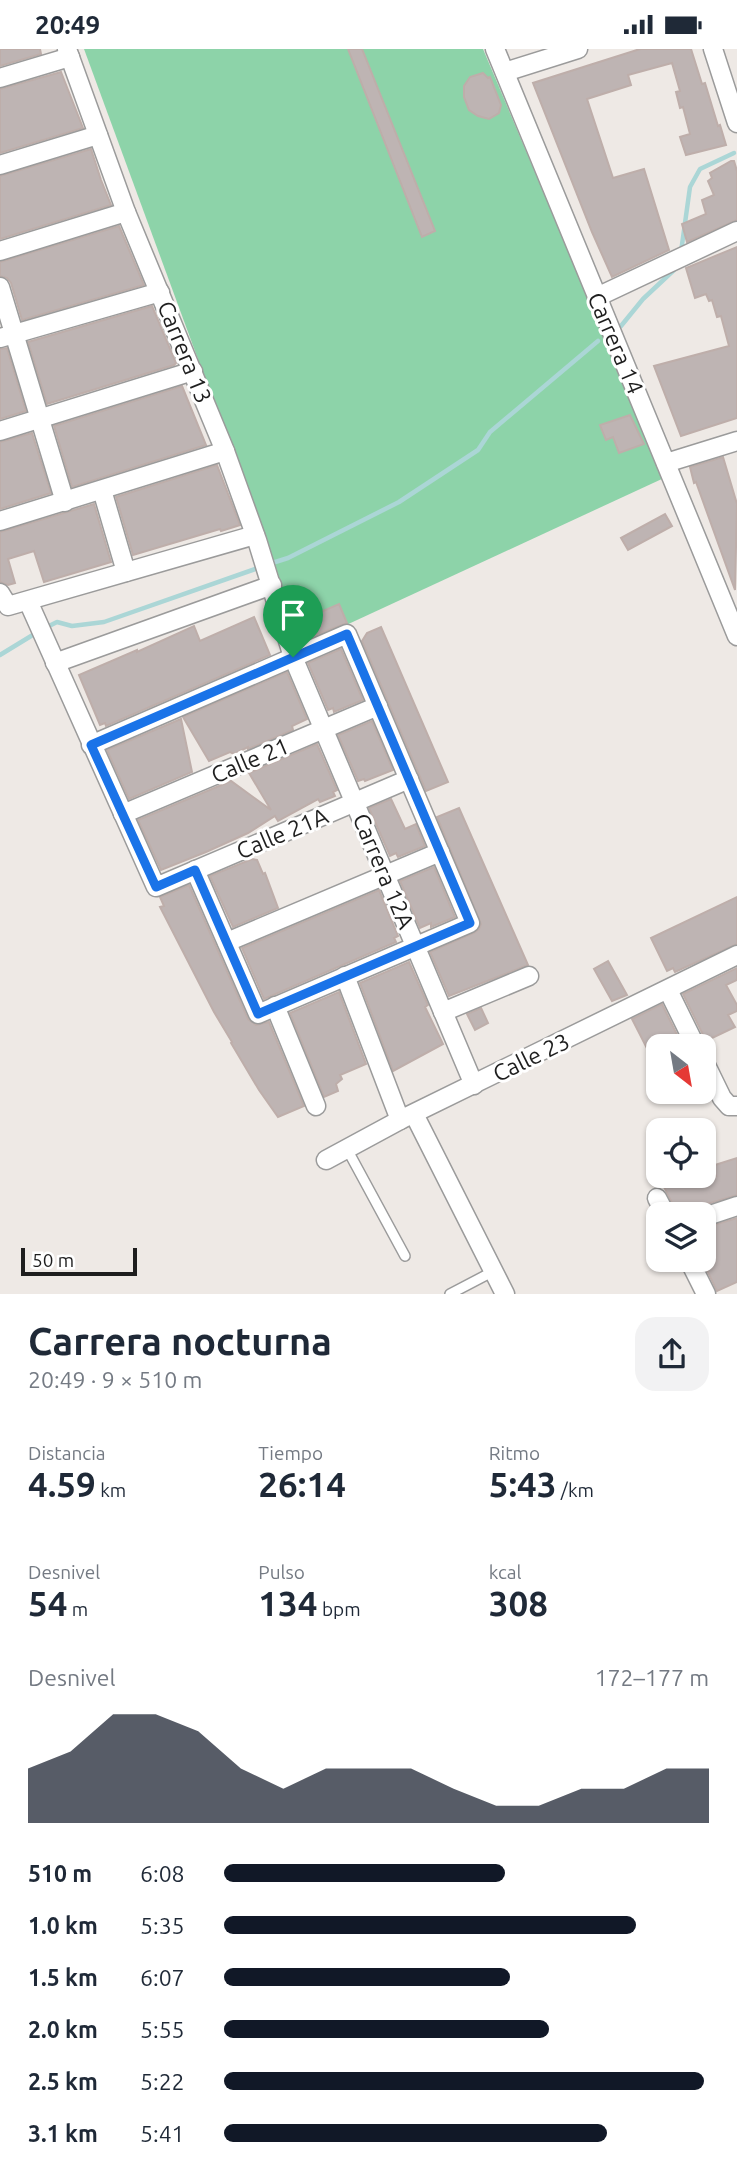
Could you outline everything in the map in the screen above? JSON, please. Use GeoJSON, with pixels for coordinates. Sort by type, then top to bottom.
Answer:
{"type":"FeatureCollection","features":[{"type":"Feature","properties":{"kind":"street","name":"Carrera 14"},"geometry":{"type":"LineString","coordinates":[[495,49],[737,636]]}},
{"type":"Feature","properties":{"kind":"street"},"geometry":{"type":"LineString","coordinates":[[505,72],[578,49]]}},
{"type":"Feature","properties":{"kind":"street"},"geometry":{"type":"LineString","coordinates":[[713,49],[737,123]]}},
{"type":"Feature","properties":{"kind":"street"},"geometry":{"type":"LineString","coordinates":[[0,78],[68,53]]}},
{"type":"Feature","properties":{"kind":"street","name":"Carrera 13"},"geometry":{"type":"LineString","coordinates":[[68,53],[126,212],[225,451],[271,582],[293,657]]}},
{"type":"Feature","properties":{"kind":"street"},"geometry":{"type":"LineString","coordinates":[[0,165],[97,135]]}},
{"type":"Feature","properties":{"kind":"street"},"geometry":{"type":"LineString","coordinates":[[0,251],[126,212]]}},
{"type":"Feature","properties":{"kind":"street"},"geometry":{"type":"LineString","coordinates":[[597,297],[737,231]]}},
{"type":"Feature","properties":{"kind":"street"},"geometry":{"type":"LineString","coordinates":[[0,287],[7,336],[40,418],[65,502]]}},
{"type":"Feature","properties":{"kind":"street"},"geometry":{"type":"LineString","coordinates":[[7,336],[160,292]]}},
{"type":"Feature","properties":{"kind":"street"},"geometry":{"type":"LineString","coordinates":[[0,431],[193,371]]}},
{"type":"Feature","properties":{"kind":"street"},"geometry":{"type":"LineString","coordinates":[[666,463],[737,441]]}},
{"type":"Feature","properties":{"kind":"street"},"geometry":{"type":"LineString","coordinates":[[0,521],[225,451]]}},
{"type":"Feature","properties":{"kind":"street"},"geometry":{"type":"LineString","coordinates":[[102,490],[126,572]]}},
{"type":"Feature","properties":{"kind":"street"},"geometry":{"type":"LineString","coordinates":[[4,600],[28,600],[256,537]]}},
{"type":"Feature","properties":{"kind":"street"},"geometry":{"type":"LineString","coordinates":[[55,663],[271,582]]}},
{"type":"Feature","properties":{"kind":"street"},"geometry":{"type":"LineString","coordinates":[[28,600],[123,814]]}},
{"type":"Feature","properties":{"kind":"street"},"geometry":{"type":"LineString","coordinates":[[91,745],[347,634],[470,923],[258,1014],[195,870]]}},
{"type":"Feature","properties":{"kind":"street","name":"Carrera 12A"},"geometry":{"type":"LineString","coordinates":[[293,657],[474,1086]]}},
{"type":"Feature","properties":{"kind":"street","name":"Calle 21"},"geometry":{"type":"LineString","coordinates":[[123,814],[378,706]]}},
{"type":"Feature","properties":{"kind":"street","name":"Calle 21A"},"geometry":{"type":"LineString","coordinates":[[123,814],[156,887],[409,779]]}},
{"type":"Feature","properties":{"kind":"street"},"geometry":{"type":"LineString","coordinates":[[227,942],[440,852]]}},
{"type":"Feature","properties":{"kind":"street","name":"Calle 23"},"geometry":{"type":"LineString","coordinates":[[326,1160],[407,1117],[737,955]]}},
{"type":"Feature","properties":{"kind":"street"},"geometry":{"type":"LineString","coordinates":[[345,976],[407,1117],[505,1294]]}},
{"type":"Feature","properties":{"kind":"street"},"geometry":{"type":"LineString","coordinates":[[443,1011],[529,976]]}},
{"type":"Feature","properties":{"kind":"street"},"geometry":{"type":"LineString","coordinates":[[668,989],[690,1034]]}},
{"type":"Feature","properties":{"kind":"street"},"geometry":{"type":"LineString","coordinates":[[275,1006],[316,1106]]}},
{"type":"Feature","properties":{"kind":"street"},"geometry":{"type":"LineString","coordinates":[[716,1086],[722,1098],[733,1106]]}},
{"type":"Feature","properties":{"kind":"street"},"geometry":{"type":"LineString","coordinates":[[657,1198],[659,1202]]}},
{"type":"Feature","properties":{"kind":"street"},"geometry":{"type":"LineString","coordinates":[[716,1213],[737,1206]]}},
{"type":"Feature","properties":{"kind":"street"},"geometry":{"type":"LineString","coordinates":[[695,1272],[706,1294]]}},
{"type":"Feature","properties":{"kind":"lane"},"geometry":{"type":"LineString","coordinates":[[346,1149],[405,1256]]}},
{"type":"Feature","properties":{"kind":"lane"},"geometry":{"type":"LineString","coordinates":[[450,1294],[494,1271]]}},
{"type":"Feature","properties":{"kind":"green space"},"geometry":{"type":"Polygon","coordinates":[[[84,49],[483,49],[664,478],[303,645],[84,49]]]}},
{"type":"Feature","properties":{"kind":"building"},"geometry":{"type":"Polygon","coordinates":[[[0,49],[40,49],[41,54],[0,66],[0,49]]]}},
{"type":"Feature","properties":{"kind":"building"},"geometry":{"type":"Polygon","coordinates":[[[348,49],[362,49],[435,231],[422,237],[348,49]]]}},
{"type":"Feature","properties":{"kind":"building"},"geometry":{"type":"Polygon","coordinates":[[[640,49],[691,49],[726,145],[686,155],[680,137],[690,134],[683,107],[680,108],[676,92],[680,91],[672,63],[628,75],[631,85],[587,99],[613,178],[644,169],[669,250],[612,277],[533,83],[640,49]]]}},
{"type":"Feature","properties":{"kind":"building"},"geometry":{"type":"Polygon","coordinates":[[[61,72],[83,128],[0,153],[0,89],[61,72]]]}},
{"type":"Feature","properties":{"kind":"building"},"geometry":{"type":"Polygon","coordinates":[[[483,73],[490,77],[501,105],[499,113],[489,119],[469,110],[464,97],[464,86],[470,77],[483,73]]]}},
{"type":"Feature","properties":{"kind":"building"},"geometry":{"type":"Polygon","coordinates":[[[91,149],[111,205],[0,239],[0,176],[91,149]]]}},
{"type":"Feature","properties":{"kind":"building"},"geometry":{"type":"Polygon","coordinates":[[[734,161],[737,171],[737,220],[687,242],[682,224],[706,214],[702,200],[714,195],[708,181],[712,178],[710,173],[734,161]]]}},
{"type":"Feature","properties":{"kind":"building"},"geometry":{"type":"Polygon","coordinates":[[[119,226],[144,285],[22,320],[11,283],[0,276],[0,262],[119,226]]]}},
{"type":"Feature","properties":{"kind":"building"},"geometry":{"type":"Polygon","coordinates":[[[737,247],[737,418],[681,436],[654,366],[729,346],[721,316],[717,317],[712,300],[709,301],[706,294],[695,298],[686,268],[737,247]]]}},
{"type":"Feature","properties":{"kind":"building"},"geometry":{"type":"Polygon","coordinates":[[[152,306],[176,363],[174,365],[47,404],[28,342],[152,306]]]}},
{"type":"Feature","properties":{"kind":"building"},"geometry":{"type":"Polygon","coordinates":[[[7,348],[26,411],[0,419],[0,349],[7,348]]]}},
{"type":"Feature","properties":{"kind":"building"},"geometry":{"type":"Polygon","coordinates":[[[182,386],[206,445],[72,487],[54,426],[182,386]]]}},
{"type":"Feature","properties":{"kind":"building"},"geometry":{"type":"Polygon","coordinates":[[[630,415],[644,444],[619,453],[613,437],[606,440],[600,425],[630,415]]]}},
{"type":"Feature","properties":{"kind":"building"},"geometry":{"type":"Polygon","coordinates":[[[32,433],[51,493],[0,509],[0,442],[32,433]]]}},
{"type":"Feature","properties":{"kind":"building"},"geometry":{"type":"Polygon","coordinates":[[[723,457],[737,504],[735,590],[690,467],[723,457]]]}},
{"type":"Feature","properties":{"kind":"building"},"geometry":{"type":"Polygon","coordinates":[[[217,465],[240,525],[133,555],[116,497],[217,465]]]}},
{"type":"Feature","properties":{"kind":"building"},"geometry":{"type":"Polygon","coordinates":[[[94,504],[111,562],[44,582],[34,551],[8,559],[15,583],[8,585],[0,582],[0,532],[94,504]]]}},
{"type":"Feature","properties":{"kind":"building"},"geometry":{"type":"Polygon","coordinates":[[[665,514],[672,526],[628,550],[621,538],[665,514]]]}},
{"type":"Feature","properties":{"kind":"building"},"geometry":{"type":"Polygon","coordinates":[[[339,604],[347,623],[308,638],[300,621],[339,604]]]}},
{"type":"Feature","properties":{"kind":"building"},"geometry":{"type":"Polygon","coordinates":[[[254,617],[270,655],[106,726],[105,723],[100,725],[79,675],[194,626],[200,641],[254,617]]]}},
{"type":"Feature","properties":{"kind":"building"},"geometry":{"type":"Polygon","coordinates":[[[381,627],[448,782],[426,791],[362,641],[367,633],[381,627]]]}},
{"type":"Feature","properties":{"kind":"building"},"geometry":{"type":"Polygon","coordinates":[[[341,649],[363,700],[334,712],[333,708],[328,710],[308,663],[341,649]]]}},
{"type":"Feature","properties":{"kind":"building"},"geometry":{"type":"Polygon","coordinates":[[[287,672],[307,719],[292,726],[293,730],[248,749],[234,754],[230,752],[209,761],[183,717],[287,672]]]}},
{"type":"Feature","properties":{"kind":"building"},"geometry":{"type":"Polygon","coordinates":[[[181,719],[192,772],[129,799],[107,750],[181,719]]]}},
{"type":"Feature","properties":{"kind":"building"},"geometry":{"type":"Polygon","coordinates":[[[372,721],[393,770],[358,781],[338,735],[372,721]]]}},
{"type":"Feature","properties":{"kind":"building"},"geometry":{"type":"Polygon","coordinates":[[[317,744],[337,790],[333,792],[335,796],[320,802],[318,799],[278,821],[275,816],[248,833],[161,870],[138,820],[231,781],[271,810],[249,773],[317,744]]]}},
{"type":"Feature","properties":{"kind":"building"},"geometry":{"type":"Polygon","coordinates":[[[391,799],[405,829],[416,824],[425,846],[398,857],[396,853],[390,856],[369,808],[391,799]]]}},
{"type":"Feature","properties":{"kind":"building"},"geometry":{"type":"Polygon","coordinates":[[[459,808],[528,965],[449,996],[430,952],[474,933],[481,924],[437,817],[459,808]]]}},
{"type":"Feature","properties":{"kind":"building"},"geometry":{"type":"Polygon","coordinates":[[[252,859],[257,860],[263,874],[265,873],[278,908],[233,927],[210,876],[252,859]]]}},
{"type":"Feature","properties":{"kind":"building"},"geometry":{"type":"Polygon","coordinates":[[[434,867],[455,917],[431,927],[431,923],[420,928],[400,881],[434,867]]]}},
{"type":"Feature","properties":{"kind":"building"},"geometry":{"type":"Polygon","coordinates":[[[189,885],[248,1019],[256,1025],[269,1022],[304,1106],[278,1117],[259,1090],[214,1012],[160,907],[164,906],[160,897],[189,885]]]}},
{"type":"Feature","properties":{"kind":"building"},"geometry":{"type":"Polygon","coordinates":[[[379,890],[398,936],[394,938],[396,942],[264,999],[242,948],[379,890]]]}},
{"type":"Feature","properties":{"kind":"building"},"geometry":{"type":"Polygon","coordinates":[[[737,897],[737,944],[675,972],[673,968],[667,971],[651,938],[737,897]]]}},
{"type":"Feature","properties":{"kind":"building"},"geometry":{"type":"Polygon","coordinates":[[[608,961],[627,995],[612,1001],[594,969],[608,961]]]}},
{"type":"Feature","properties":{"kind":"building"},"geometry":{"type":"Polygon","coordinates":[[[409,962],[428,1005],[425,1007],[443,1044],[393,1071],[360,983],[409,962]]]}},
{"type":"Feature","properties":{"kind":"building"},"geometry":{"type":"Polygon","coordinates":[[[737,968],[737,980],[726,985],[737,1005],[737,1011],[728,1015],[735,1027],[716,1036],[716,1034],[703,1034],[683,994],[737,968]]]}},
{"type":"Feature","properties":{"kind":"building"},"geometry":{"type":"Polygon","coordinates":[[[339,992],[366,1064],[340,1075],[342,1079],[336,1084],[338,1091],[324,1097],[290,1013],[339,992]]]}},
{"type":"Feature","properties":{"kind":"building"},"geometry":{"type":"Polygon","coordinates":[[[662,1004],[677,1034],[646,1034],[646,1046],[632,1019],[662,1004]]]}},
{"type":"Feature","properties":{"kind":"building"},"geometry":{"type":"Polygon","coordinates":[[[481,1008],[488,1023],[475,1030],[467,1014],[481,1008]]]}},
{"type":"Feature","properties":{"kind":"building"},"geometry":{"type":"Polygon","coordinates":[[[737,1158],[737,1195],[714,1202],[672,1202],[664,1188],[716,1188],[716,1165],[737,1158]]]}},
{"type":"Feature","properties":{"kind":"building"},"geometry":{"type":"Polygon","coordinates":[[[737,1218],[737,1282],[717,1291],[708,1272],[716,1272],[716,1224],[737,1218]]]}},
{"type":"Feature","properties":{"kind":"waterway"},"geometry":{"type":"LineString","coordinates":[[681,252],[690,187],[700,169],[734,153]]}},
{"type":"Feature","properties":{"kind":"waterway"},"geometry":{"type":"LineString","coordinates":[[621,326],[643,299],[674,270]]}},
{"type":"Feature","properties":{"kind":"waterway"},"geometry":{"type":"LineString","coordinates":[[269,564],[288,558],[399,502],[478,450],[490,432],[598,341]]}},
{"type":"Feature","properties":{"kind":"waterway"},"geometry":{"type":"LineString","coordinates":[[47,627],[57,622],[72,626],[104,622],[261,567]]}},
{"type":"Feature","properties":{"kind":"waterway"},"geometry":{"type":"LineString","coordinates":[[0,655],[36,633]]}},
{"type":"Feature","properties":{"kind":"route"},"geometry":{"type":"LineString","coordinates":[[347,634],[470,923],[258,1014],[195,870],[156,887],[91,745],[293,657],[347,634]]}}]}
